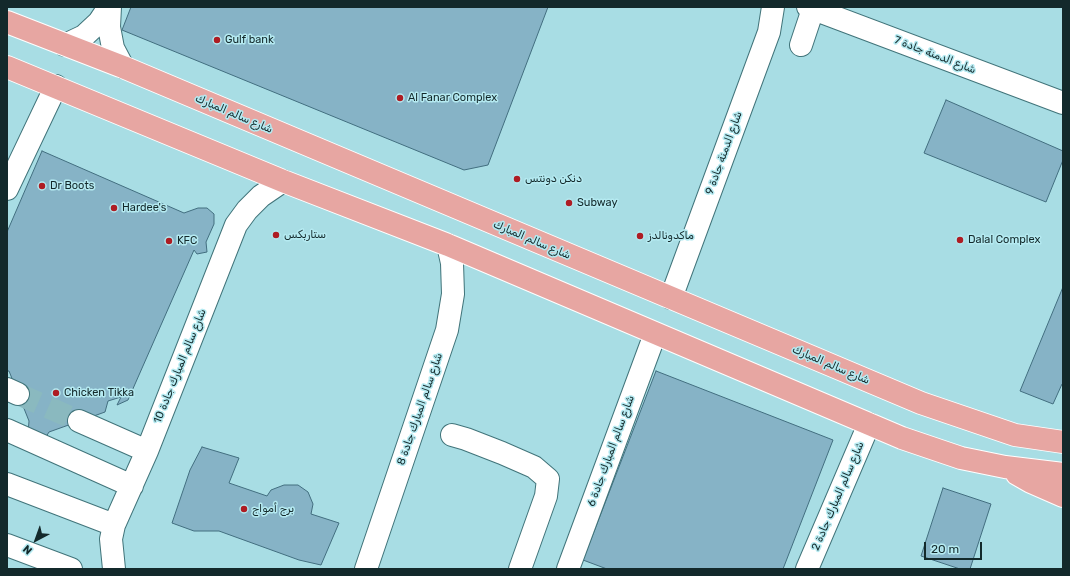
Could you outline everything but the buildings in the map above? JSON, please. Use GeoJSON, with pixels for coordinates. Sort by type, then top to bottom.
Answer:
{"type":"FeatureCollection","features":[{"type":"Feature","properties":{"kind":"main road","name":"شارع سالم المبارك"},"geometry":{"type":"LineString","coordinates":[[7,22],[123,67],[921,403],[1014,435],[1063,442]]}},
{"type":"Feature","properties":{"kind":"main road"},"geometry":{"type":"LineString","coordinates":[[7,67],[283,181],[448,245],[902,438],[961,458],[1005,467],[1063,474]]}},
{"type":"Feature","properties":{"kind":"main road"},"geometry":{"type":"LineString","coordinates":[[1005,467],[1031,482],[1063,496]]}},
{"type":"Feature","properties":{"kind":"street"},"geometry":{"type":"LineString","coordinates":[[65,45],[84,36],[99,22],[110,7]]}},
{"type":"Feature","properties":{"kind":"street"},"geometry":{"type":"LineString","coordinates":[[110,7],[109,27],[113,48],[123,67]]}},
{"type":"Feature","properties":{"kind":"street","name":"شارع الدمنة جادة 9"},"geometry":{"type":"LineString","coordinates":[[671,298],[769,32],[773,7]]}},
{"type":"Feature","properties":{"kind":"street"},"geometry":{"type":"LineString","coordinates":[[802,45],[810,8]]}},
{"type":"Feature","properties":{"kind":"street","name":"شارع الدمنة جادة 7"},"geometry":{"type":"LineString","coordinates":[[810,8],[1058,97]]}},
{"type":"Feature","properties":{"kind":"street"},"geometry":{"type":"LineString","coordinates":[[7,189],[56,86]]}},
{"type":"Feature","properties":{"kind":"street","name":"شارع سالم المبارك جادة 10"},"geometry":{"type":"LineString","coordinates":[[114,569],[112,539],[114,525],[147,451],[236,225],[260,196],[283,181]]}},
{"type":"Feature","properties":{"kind":"street","name":"شارع سالم المبارك جادة 8"},"geometry":{"type":"LineString","coordinates":[[366,569],[447,330],[453,294],[452,263],[448,245]]}},
{"type":"Feature","properties":{"kind":"street","name":"شارع سالم المبارك جادة 6"},"geometry":{"type":"LineString","coordinates":[[568,569],[655,334]]}},
{"type":"Feature","properties":{"kind":"street"},"geometry":{"type":"LineString","coordinates":[[78,421],[147,451]]}},
{"type":"Feature","properties":{"kind":"street","name":"شارع سالم المبارك جادة 2"},"geometry":{"type":"LineString","coordinates":[[806,569],[868,424]]}},
{"type":"Feature","properties":{"kind":"street"},"geometry":{"type":"LineString","coordinates":[[7,430],[132,486]]}},
{"type":"Feature","properties":{"kind":"street"},"geometry":{"type":"LineString","coordinates":[[452,435],[474,442],[534,467],[548,479],[546,496],[520,569]]}},
{"type":"Feature","properties":{"kind":"street"},"geometry":{"type":"LineString","coordinates":[[7,484],[114,525]]}},
{"type":"Feature","properties":{"kind":"street"},"geometry":{"type":"LineString","coordinates":[[7,545],[71,569]]}},
{"type":"Feature","properties":{"kind":"tunnel"},"geometry":{"type":"LineString","coordinates":[[18,394],[79,421]]}},
{"type":"Feature","properties":{"kind":"place","name":"Gulf bank"},"geometry":{"type":"Point","coordinates":[217,40]}},
{"type":"Feature","properties":{"kind":"place","name":"Al Fanar Complex"},"geometry":{"type":"Point","coordinates":[400,98]}},
{"type":"Feature","properties":{"kind":"place","name":"دنكن دونتس"},"geometry":{"type":"Point","coordinates":[517,179]}},
{"type":"Feature","properties":{"kind":"place","name":"Dr Boots"},"geometry":{"type":"Point","coordinates":[42,186]}},
{"type":"Feature","properties":{"kind":"place","name":"Subway"},"geometry":{"type":"Point","coordinates":[569,203]}},
{"type":"Feature","properties":{"kind":"place","name":"Hardee's"},"geometry":{"type":"Point","coordinates":[114,208]}},
{"type":"Feature","properties":{"kind":"place","name":"ستاربكس"},"geometry":{"type":"Point","coordinates":[276,235]}},
{"type":"Feature","properties":{"kind":"place","name":"ماكدونالدز"},"geometry":{"type":"Point","coordinates":[640,236]}},
{"type":"Feature","properties":{"kind":"place","name":"Dalal Complex"},"geometry":{"type":"Point","coordinates":[960,240]}},
{"type":"Feature","properties":{"kind":"place","name":"KFC"},"geometry":{"type":"Point","coordinates":[169,241]}},
{"type":"Feature","properties":{"kind":"place","name":"Chicken Tikka"},"geometry":{"type":"Point","coordinates":[56,393]}},
{"type":"Feature","properties":{"kind":"place","name":"برج أمواج"},"geometry":{"type":"Point","coordinates":[244,509]}}]}
